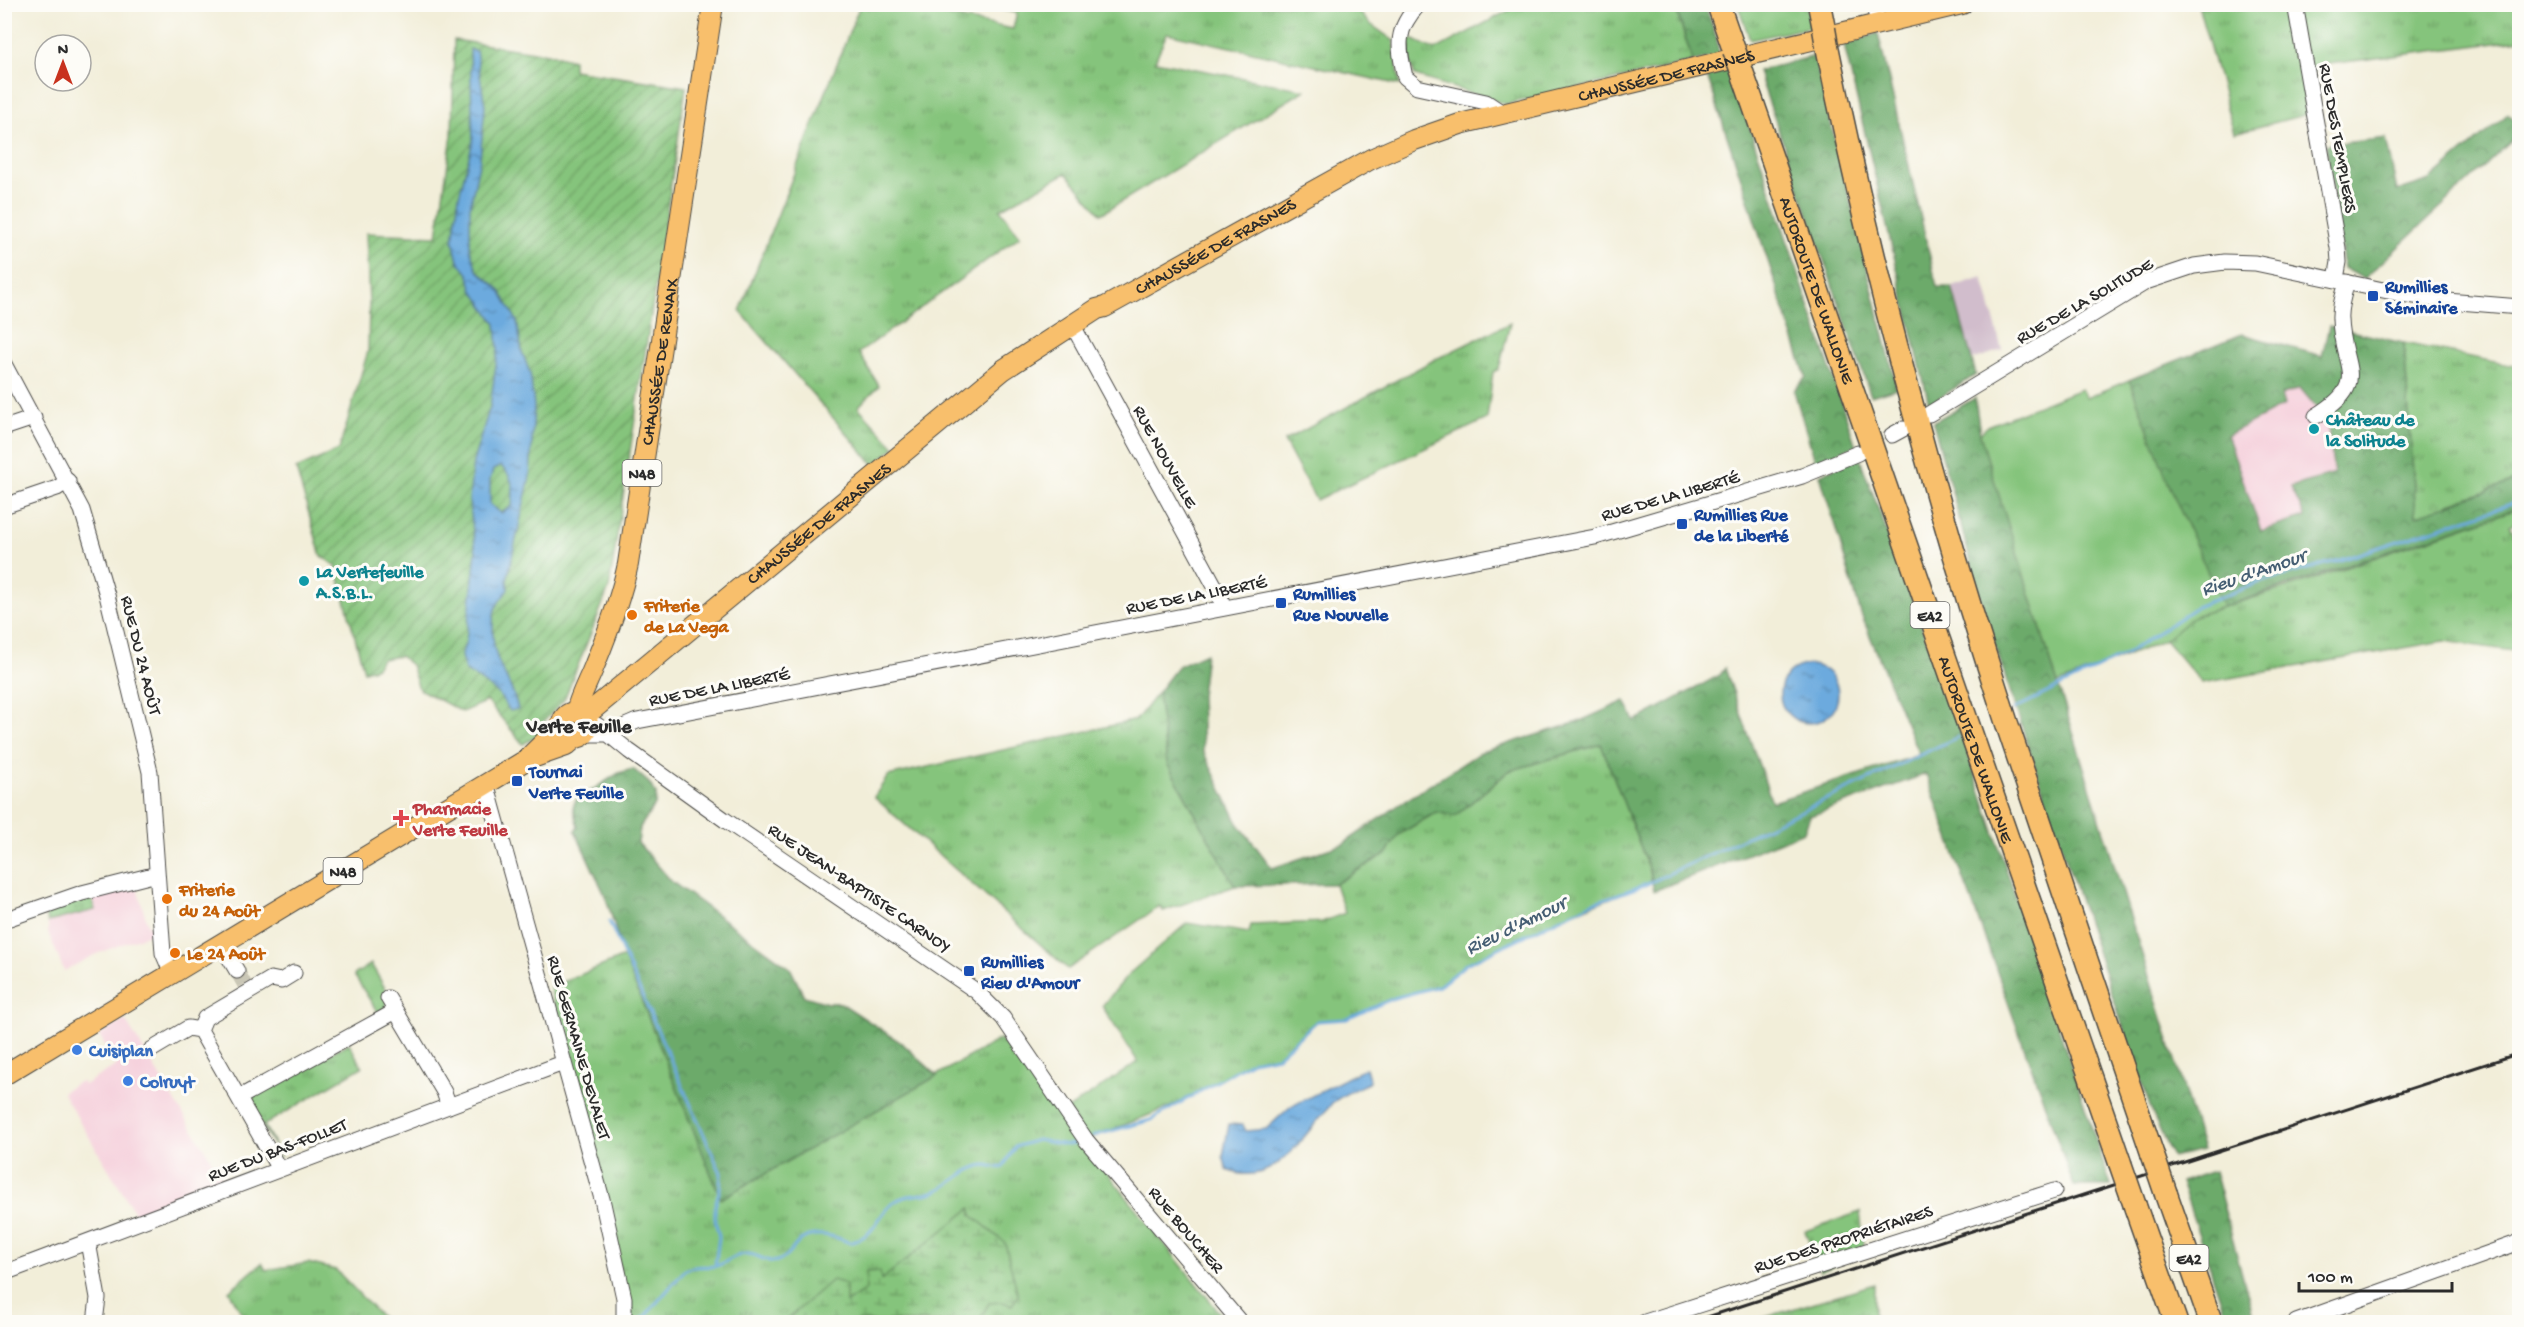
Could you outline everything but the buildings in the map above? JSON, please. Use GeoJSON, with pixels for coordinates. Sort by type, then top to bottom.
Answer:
{"type":"FeatureCollection","features":[{"type":"Feature","properties":{"kind":"highway","name":"AUTOROUTE DE WALLONIE"},"geometry":{"type":"LineString","coordinates":[[1718,4],[2176,1323]]}},
{"type":"Feature","properties":{"kind":"highway","name":"AUTOROUTE DE WALLONIE"},"geometry":{"type":"LineString","coordinates":[[1819,4],[1869,237],[1938,498],[2007,722],[2211,1323]]}},
{"type":"Feature","properties":{"kind":"main road","name":"CHAUSSÉE DE RENAIX"},"geometry":{"type":"LineString","coordinates":[[4,1075],[526,760],[578,724],[581,693],[595,665],[620,596],[628,564],[713,4]]}},
{"type":"Feature","properties":{"kind":"main road","name":"CHAUSSÉE DE FRASNES"},"geometry":{"type":"LineString","coordinates":[[578,724],[634,673],[1003,370],[1072,324],[1388,150],[1460,124],[1962,4]]}},
{"type":"Feature","properties":{"kind":"main road"},"geometry":{"type":"LineString","coordinates":[[595,665],[603,677],[612,681],[634,673]]}},
{"type":"Feature","properties":{"kind":"street"},"geometry":{"type":"LineString","coordinates":[[1419,4],[1405,19],[1400,37],[1399,52],[1405,77],[1417,87],[1486,102],[1504,114]]}},
{"type":"Feature","properties":{"kind":"street"},"geometry":{"type":"LineString","coordinates":[[1873,4],[1879,24]]}},
{"type":"Feature","properties":{"kind":"street","name":"RUE DES TEMPLIERS"},"geometry":{"type":"LineString","coordinates":[[2295,4],[2338,248],[2341,280]]}},
{"type":"Feature","properties":{"kind":"street","name":"RUE DE LA SOLITUDE"},"geometry":{"type":"LineString","coordinates":[[1929,414],[2133,289],[2168,273],[2204,264],[2247,262],[2426,298],[2520,307]]}},
{"type":"Feature","properties":{"kind":"street"},"geometry":{"type":"LineString","coordinates":[[2316,416],[2341,398],[2350,381],[2340,318],[2341,280]]}},
{"type":"Feature","properties":{"kind":"street","name":"RUE NOUVELLE"},"geometry":{"type":"LineString","coordinates":[[1072,324],[1218,592],[1224,608]]}},
{"type":"Feature","properties":{"kind":"street","name":"RUE DU 24 AOÛT"},"geometry":{"type":"LineString","coordinates":[[4,363],[68,481],[82,510],[92,539],[150,772],[163,953],[172,974]]}},
{"type":"Feature","properties":{"kind":"street"},"geometry":{"type":"LineString","coordinates":[[4,428],[34,418]]}},
{"type":"Feature","properties":{"kind":"street","name":"RUE DE LA LIBERTÉ"},"geometry":{"type":"LineString","coordinates":[[607,734],[637,721],[1605,534],[1787,481],[1858,453]]}},
{"type":"Feature","properties":{"kind":"street"},"geometry":{"type":"LineString","coordinates":[[4,506],[57,488],[68,481]]}},
{"type":"Feature","properties":{"kind":"street"},"geometry":{"type":"LineString","coordinates":[[578,724],[607,734]]}},
{"type":"Feature","properties":{"kind":"street","name":"RUE JEAN-BAPTISTE CARNOY"},"geometry":{"type":"LineString","coordinates":[[607,734],[725,820],[976,991],[1003,1018],[1071,1120],[1104,1160]]}},
{"type":"Feature","properties":{"kind":"street","name":"RUE GERMAINE DEVALET"},"geometry":{"type":"LineString","coordinates":[[484,785],[489,794],[602,1199],[626,1311],[624,1323]]}},
{"type":"Feature","properties":{"kind":"street"},"geometry":{"type":"LineString","coordinates":[[4,920],[82,893],[157,874]]}},
{"type":"Feature","properties":{"kind":"street"},"geometry":{"type":"LineString","coordinates":[[221,944],[237,971]]}},
{"type":"Feature","properties":{"kind":"street"},"geometry":{"type":"LineString","coordinates":[[200,1030],[205,1018],[248,989],[271,979],[281,981],[294,974]]}},
{"type":"Feature","properties":{"kind":"street"},"geometry":{"type":"LineString","coordinates":[[240,1097],[392,1004],[444,1092],[449,1106]]}},
{"type":"Feature","properties":{"kind":"street"},"geometry":{"type":"LineString","coordinates":[[152,1050],[188,1028],[200,1030],[279,1169]]}},
{"type":"Feature","properties":{"kind":"street","name":"RUE DU BAS-FOLLET"},"geometry":{"type":"LineString","coordinates":[[4,1273],[563,1062]]}},
{"type":"Feature","properties":{"kind":"street","name":"RUE BOUCHER"},"geometry":{"type":"LineString","coordinates":[[1104,1160],[1240,1323]]}},
{"type":"Feature","properties":{"kind":"street","name":"RUE DES PROPRIÉTAIRES"},"geometry":{"type":"LineString","coordinates":[[1644,1323],[2054,1191]]}},
{"type":"Feature","properties":{"kind":"street"},"geometry":{"type":"LineString","coordinates":[[88,1242],[98,1298],[95,1323]]}},
{"type":"Feature","properties":{"kind":"street"},"geometry":{"type":"LineString","coordinates":[[2296,1323],[2520,1242]]}},
{"type":"Feature","properties":{"kind":"shaded area"},"geometry":{"type":"Polygon","coordinates":[[[1983,277],[2002,350],[1972,360],[1952,287],[1983,277]]]}},
{"type":"Feature","properties":{"kind":"shaded area"},"geometry":{"type":"Polygon","coordinates":[[[2300,388],[2327,420],[2334,474],[2291,487],[2305,517],[2261,531],[2227,435],[2284,405],[2280,395],[2300,388]]]}},
{"type":"Feature","properties":{"kind":"shaded area"},"geometry":{"type":"Polygon","coordinates":[[[136,884],[148,926],[152,927],[152,933],[96,954],[64,971],[48,932],[45,911],[136,884]]]}},
{"type":"Feature","properties":{"kind":"shaded area"},"geometry":{"type":"Polygon","coordinates":[[[125,1020],[224,1180],[197,1193],[136,1215],[62,1092],[81,1081],[84,1085],[117,1065],[99,1035],[125,1020]]]}},
{"type":"Feature","properties":{"kind":"green space"},"geometry":{"type":"Polygon","coordinates":[[[1674,4],[1693,62],[1506,104],[1415,76],[1409,58],[1410,38],[1435,50],[1519,5],[1674,4]]]}},
{"type":"Feature","properties":{"kind":"green space"},"geometry":{"type":"Polygon","coordinates":[[[860,5],[895,5],[1013,29],[1017,13],[979,5],[1353,5],[1369,23],[1394,41],[1400,85],[1167,33],[1155,61],[1305,90],[1101,214],[1066,173],[1000,209],[1020,236],[859,353],[879,386],[858,407],[895,447],[874,465],[740,311],[860,5]]]}},
{"type":"Feature","properties":{"kind":"green space"},"geometry":{"type":"Polygon","coordinates":[[[1675,5],[1705,5],[1717,39],[1719,56],[1693,62],[1675,5]]]}},
{"type":"Feature","properties":{"kind":"green space"},"geometry":{"type":"Polygon","coordinates":[[[1738,5],[1807,5],[1811,27],[1750,40],[1738,5]]]}},
{"type":"Feature","properties":{"kind":"green space"},"geometry":{"type":"Polygon","coordinates":[[[2198,5],[2519,5],[2519,40],[2313,66],[2320,111],[2234,133],[2198,5]]]}},
{"type":"Feature","properties":{"kind":"green space"},"geometry":{"type":"Polygon","coordinates":[[[1878,33],[1937,287],[1952,287],[1976,375],[1929,404],[1844,45],[1878,33]]]}},
{"type":"Feature","properties":{"kind":"green space"},"geometry":{"type":"Polygon","coordinates":[[[454,40],[555,55],[573,60],[573,70],[686,87],[609,588],[564,700],[544,721],[543,733],[523,744],[487,701],[462,712],[419,689],[411,665],[400,656],[382,659],[375,668],[364,671],[336,566],[321,556],[296,469],[339,450],[368,351],[369,303],[366,233],[437,236],[452,135],[454,40]]]}},
{"type":"Feature","properties":{"kind":"green space"},"geometry":{"type":"Polygon","coordinates":[[[1814,56],[1897,388],[1871,396],[1758,71],[1814,56]]]}},
{"type":"Feature","properties":{"kind":"green space"},"geometry":{"type":"Polygon","coordinates":[[[1727,60],[1856,446],[1815,461],[1794,391],[1806,377],[1704,66],[1727,60]]]}},
{"type":"Feature","properties":{"kind":"green space"},"geometry":{"type":"Polygon","coordinates":[[[2508,114],[2519,123],[2519,134],[2364,279],[2344,268],[2326,145],[2386,138],[2397,191],[2430,180],[2508,114]]]}},
{"type":"Feature","properties":{"kind":"green space"},"geometry":{"type":"Polygon","coordinates":[[[1510,323],[1499,369],[1493,372],[1487,419],[1316,500],[1284,441],[1432,361],[1510,323]]]}},
{"type":"Feature","properties":{"kind":"green space"},"geometry":{"type":"Polygon","coordinates":[[[2329,326],[2404,343],[2416,516],[2512,482],[2519,497],[2519,508],[2223,607],[2169,485],[2129,380],[2242,334],[2322,356],[2329,326]],[[2300,388],[2281,395],[2284,405],[2227,435],[2261,531],[2305,517],[2291,487],[2334,474],[2327,420],[2300,388]]]}},
{"type":"Feature","properties":{"kind":"green space"},"geometry":{"type":"Polygon","coordinates":[[[2404,343],[2519,367],[2519,497],[2511,482],[2416,517],[2404,343]]]}},
{"type":"Feature","properties":{"kind":"green space"},"geometry":{"type":"Polygon","coordinates":[[[2129,380],[2169,485],[2223,607],[2194,616],[2165,640],[2058,684],[1980,434],[1987,426],[2081,389],[2086,398],[2129,380]]]}},
{"type":"Feature","properties":{"kind":"green space"},"geometry":{"type":"Polygon","coordinates":[[[1975,398],[1980,434],[2203,1150],[2172,1157],[2153,1115],[1986,618],[1933,422],[1975,398]]]}},
{"type":"Feature","properties":{"kind":"green space"},"geometry":{"type":"Polygon","coordinates":[[[1859,456],[1965,744],[2111,1186],[2074,1186],[1926,774],[1810,816],[1804,832],[1654,891],[1650,871],[1601,744],[1509,771],[1455,816],[1436,812],[1398,835],[1387,853],[1335,884],[1235,886],[1167,763],[1158,692],[1178,666],[1206,653],[1201,696],[1203,751],[1238,823],[1272,868],[1343,844],[1481,752],[1578,722],[1625,701],[1635,721],[1720,675],[1725,668],[1772,802],[1919,755],[1861,614],[1820,475],[1859,456]]]}},
{"type":"Feature","properties":{"kind":"green space"},"geometry":{"type":"Polygon","coordinates":[[[2519,508],[2519,520],[2510,525],[2519,544],[2519,652],[2444,641],[2202,683],[2165,640],[2194,616],[2286,588],[2519,508]]]}},
{"type":"Feature","properties":{"kind":"green space"},"geometry":{"type":"Polygon","coordinates":[[[1158,692],[1167,763],[1235,886],[1163,911],[1160,906],[1068,969],[874,797],[888,776],[1136,720],[1158,692]]]}},
{"type":"Feature","properties":{"kind":"green space"},"geometry":{"type":"Polygon","coordinates":[[[1601,744],[1650,871],[1651,882],[1570,914],[1466,964],[1439,986],[1390,999],[1347,1019],[1317,1021],[1278,1056],[1252,1061],[1177,1104],[1086,1140],[1068,1109],[1138,1062],[1102,1006],[1130,973],[1187,923],[1249,933],[1251,925],[1322,922],[1345,913],[1335,884],[1387,853],[1398,835],[1437,812],[1455,816],[1509,771],[1601,744]]]}},
{"type":"Feature","properties":{"kind":"green space"},"geometry":{"type":"Polygon","coordinates":[[[633,769],[649,783],[656,794],[655,805],[640,827],[638,843],[672,882],[790,968],[804,996],[827,1003],[841,1003],[903,1044],[937,1075],[1000,1039],[1227,1322],[627,1322],[550,987],[624,957],[606,897],[575,831],[578,827],[573,807],[576,800],[619,773],[633,769]]]}},
{"type":"Feature","properties":{"kind":"green space"},"geometry":{"type":"Polygon","coordinates":[[[633,769],[649,783],[656,794],[655,805],[640,827],[638,843],[672,882],[790,968],[804,996],[827,1003],[841,1003],[903,1044],[937,1076],[721,1199],[624,957],[606,897],[575,831],[578,827],[573,807],[576,800],[619,773],[633,769]]]}},
{"type":"Feature","properties":{"kind":"green space"},"geometry":{"type":"Polygon","coordinates":[[[91,895],[95,910],[48,922],[45,911],[91,895]]]}},
{"type":"Feature","properties":{"kind":"green space"},"geometry":{"type":"Polygon","coordinates":[[[371,964],[389,995],[386,1007],[378,1013],[354,975],[371,964]]]}},
{"type":"Feature","properties":{"kind":"green space"},"geometry":{"type":"Polygon","coordinates":[[[349,1043],[362,1067],[264,1125],[281,1157],[250,1106],[254,1095],[349,1043]]]}},
{"type":"Feature","properties":{"kind":"green space"},"geometry":{"type":"Polygon","coordinates":[[[2214,1171],[2255,1322],[2228,1322],[2181,1182],[2214,1171]]]}},
{"type":"Feature","properties":{"kind":"green space"},"geometry":{"type":"Polygon","coordinates":[[[971,1208],[972,1215],[1005,1243],[1018,1295],[1012,1305],[1003,1302],[989,1303],[978,1322],[784,1322],[832,1280],[846,1284],[846,1303],[866,1290],[866,1272],[880,1271],[881,1280],[971,1208]]]}},
{"type":"Feature","properties":{"kind":"green space"},"geometry":{"type":"Polygon","coordinates":[[[1860,1212],[1865,1251],[1820,1272],[1805,1231],[1860,1212]]]}},
{"type":"Feature","properties":{"kind":"green space"},"geometry":{"type":"Polygon","coordinates":[[[262,1263],[266,1270],[308,1263],[336,1270],[386,1322],[247,1322],[229,1291],[262,1263]]]}},
{"type":"Feature","properties":{"kind":"green space"},"geometry":{"type":"Polygon","coordinates":[[[1874,1284],[1874,1322],[1750,1322],[1874,1284]]]}},
{"type":"Feature","properties":{"kind":"water"},"geometry":{"type":"Polygon","coordinates":[[[470,49],[476,51],[485,106],[480,159],[470,207],[470,249],[477,270],[499,289],[517,321],[522,352],[530,373],[534,406],[530,476],[507,580],[508,589],[496,607],[493,619],[496,652],[518,709],[510,711],[498,693],[465,670],[461,656],[466,641],[476,552],[469,501],[473,462],[490,407],[498,350],[496,324],[472,289],[469,275],[458,261],[453,241],[459,196],[473,141],[470,49]],[[501,466],[493,470],[490,480],[490,504],[501,513],[512,506],[513,489],[508,475],[501,466]]]}},
{"type":"Feature","properties":{"kind":"water"},"geometry":{"type":"Polygon","coordinates":[[[1803,665],[1815,665],[1830,673],[1838,688],[1838,700],[1830,715],[1815,723],[1803,723],[1788,715],[1780,700],[1780,688],[1788,673],[1803,665]]]}},
{"type":"Feature","properties":{"kind":"water"},"geometry":{"type":"Polygon","coordinates":[[[1366,1068],[1370,1082],[1334,1102],[1300,1142],[1275,1166],[1260,1172],[1245,1174],[1227,1170],[1223,1156],[1229,1124],[1243,1125],[1246,1131],[1266,1129],[1290,1107],[1366,1068]]]}},
{"type":"Feature","properties":{"kind":"waterway","name":"Rieu d'Amour"},"geometry":{"type":"LineString","coordinates":[[2014,709],[2126,654],[2196,607],[2260,582],[2340,560],[2520,501]]}},
{"type":"Feature","properties":{"kind":"waterway","name":"Rieu d'Amour"},"geometry":{"type":"LineString","coordinates":[[1093,1136],[1151,1120],[1252,1061],[1278,1056],[1317,1021],[1347,1019],[1394,998],[1439,986],[1466,964],[1590,904],[1647,884],[1958,737]]}},
{"type":"Feature","properties":{"kind":"waterway"},"geometry":{"type":"LineString","coordinates":[[609,921],[721,1173],[715,1206],[719,1237],[715,1266]]}},
{"type":"Feature","properties":{"kind":"waterway","name":"Rieu d'Amour"},"geometry":{"type":"LineString","coordinates":[[640,1322],[689,1268],[716,1266],[738,1255],[746,1254],[773,1262],[781,1260],[801,1240],[813,1235],[832,1236],[850,1243],[866,1235],[887,1209],[898,1200],[936,1191],[978,1166],[1003,1167],[1015,1147],[1037,1140],[1067,1145],[1079,1143]]}},
{"type":"Feature","properties":{"kind":"tunnel"},"geometry":{"type":"LineString","coordinates":[[237,971],[246,987]]}},
{"type":"Feature","properties":{"kind":"railway"},"geometry":{"type":"LineString","coordinates":[[1692,1322],[2520,1053]]}},
{"type":"Feature","properties":{"kind":"place","name":"Rumillies Séminaire"},"geometry":{"type":"Point","coordinates":[2373,296]}},
{"type":"Feature","properties":{"kind":"place","name":"Château de la Solitude"},"geometry":{"type":"Point","coordinates":[2314,429]}},
{"type":"Feature","properties":{"kind":"place","name":"Rumillies Rue de la Liberté"},"geometry":{"type":"Point","coordinates":[1682,524]}},
{"type":"Feature","properties":{"kind":"place","name":"La Vertefeuille A.S.B.L."},"geometry":{"type":"Point","coordinates":[304,581]}},
{"type":"Feature","properties":{"kind":"place","name":"Rumillies Rue Nouvelle"},"geometry":{"type":"Point","coordinates":[1281,603]}},
{"type":"Feature","properties":{"kind":"place","name":"Friterie de La Vega"},"geometry":{"type":"Point","coordinates":[632,615]}},
{"type":"Feature","properties":{"kind":"place","name":"Tournai Verte Feuille"},"geometry":{"type":"Point","coordinates":[517,781]}},
{"type":"Feature","properties":{"kind":"place","name":"Pharmacie Verte Feuille"},"geometry":{"type":"Point","coordinates":[401,818]}},
{"type":"Feature","properties":{"kind":"place","name":"Friterie du 24 Août"},"geometry":{"type":"Point","coordinates":[167,899]}},
{"type":"Feature","properties":{"kind":"place","name":"Le 24 Août"},"geometry":{"type":"Point","coordinates":[175,953]}},
{"type":"Feature","properties":{"kind":"place","name":"Rumillies Rieu d'Amour"},"geometry":{"type":"Point","coordinates":[969,971]}},
{"type":"Feature","properties":{"kind":"place","name":"Cuisiplan"},"geometry":{"type":"Point","coordinates":[77,1050]}},
{"type":"Feature","properties":{"kind":"place","name":"Colruyt"},"geometry":{"type":"Point","coordinates":[128,1081]}},
{"type":"Feature","properties":{"kind":"district","name":"Verte Feuille"},"geometry":{"type":"Point","coordinates":[579,725]}}]}
